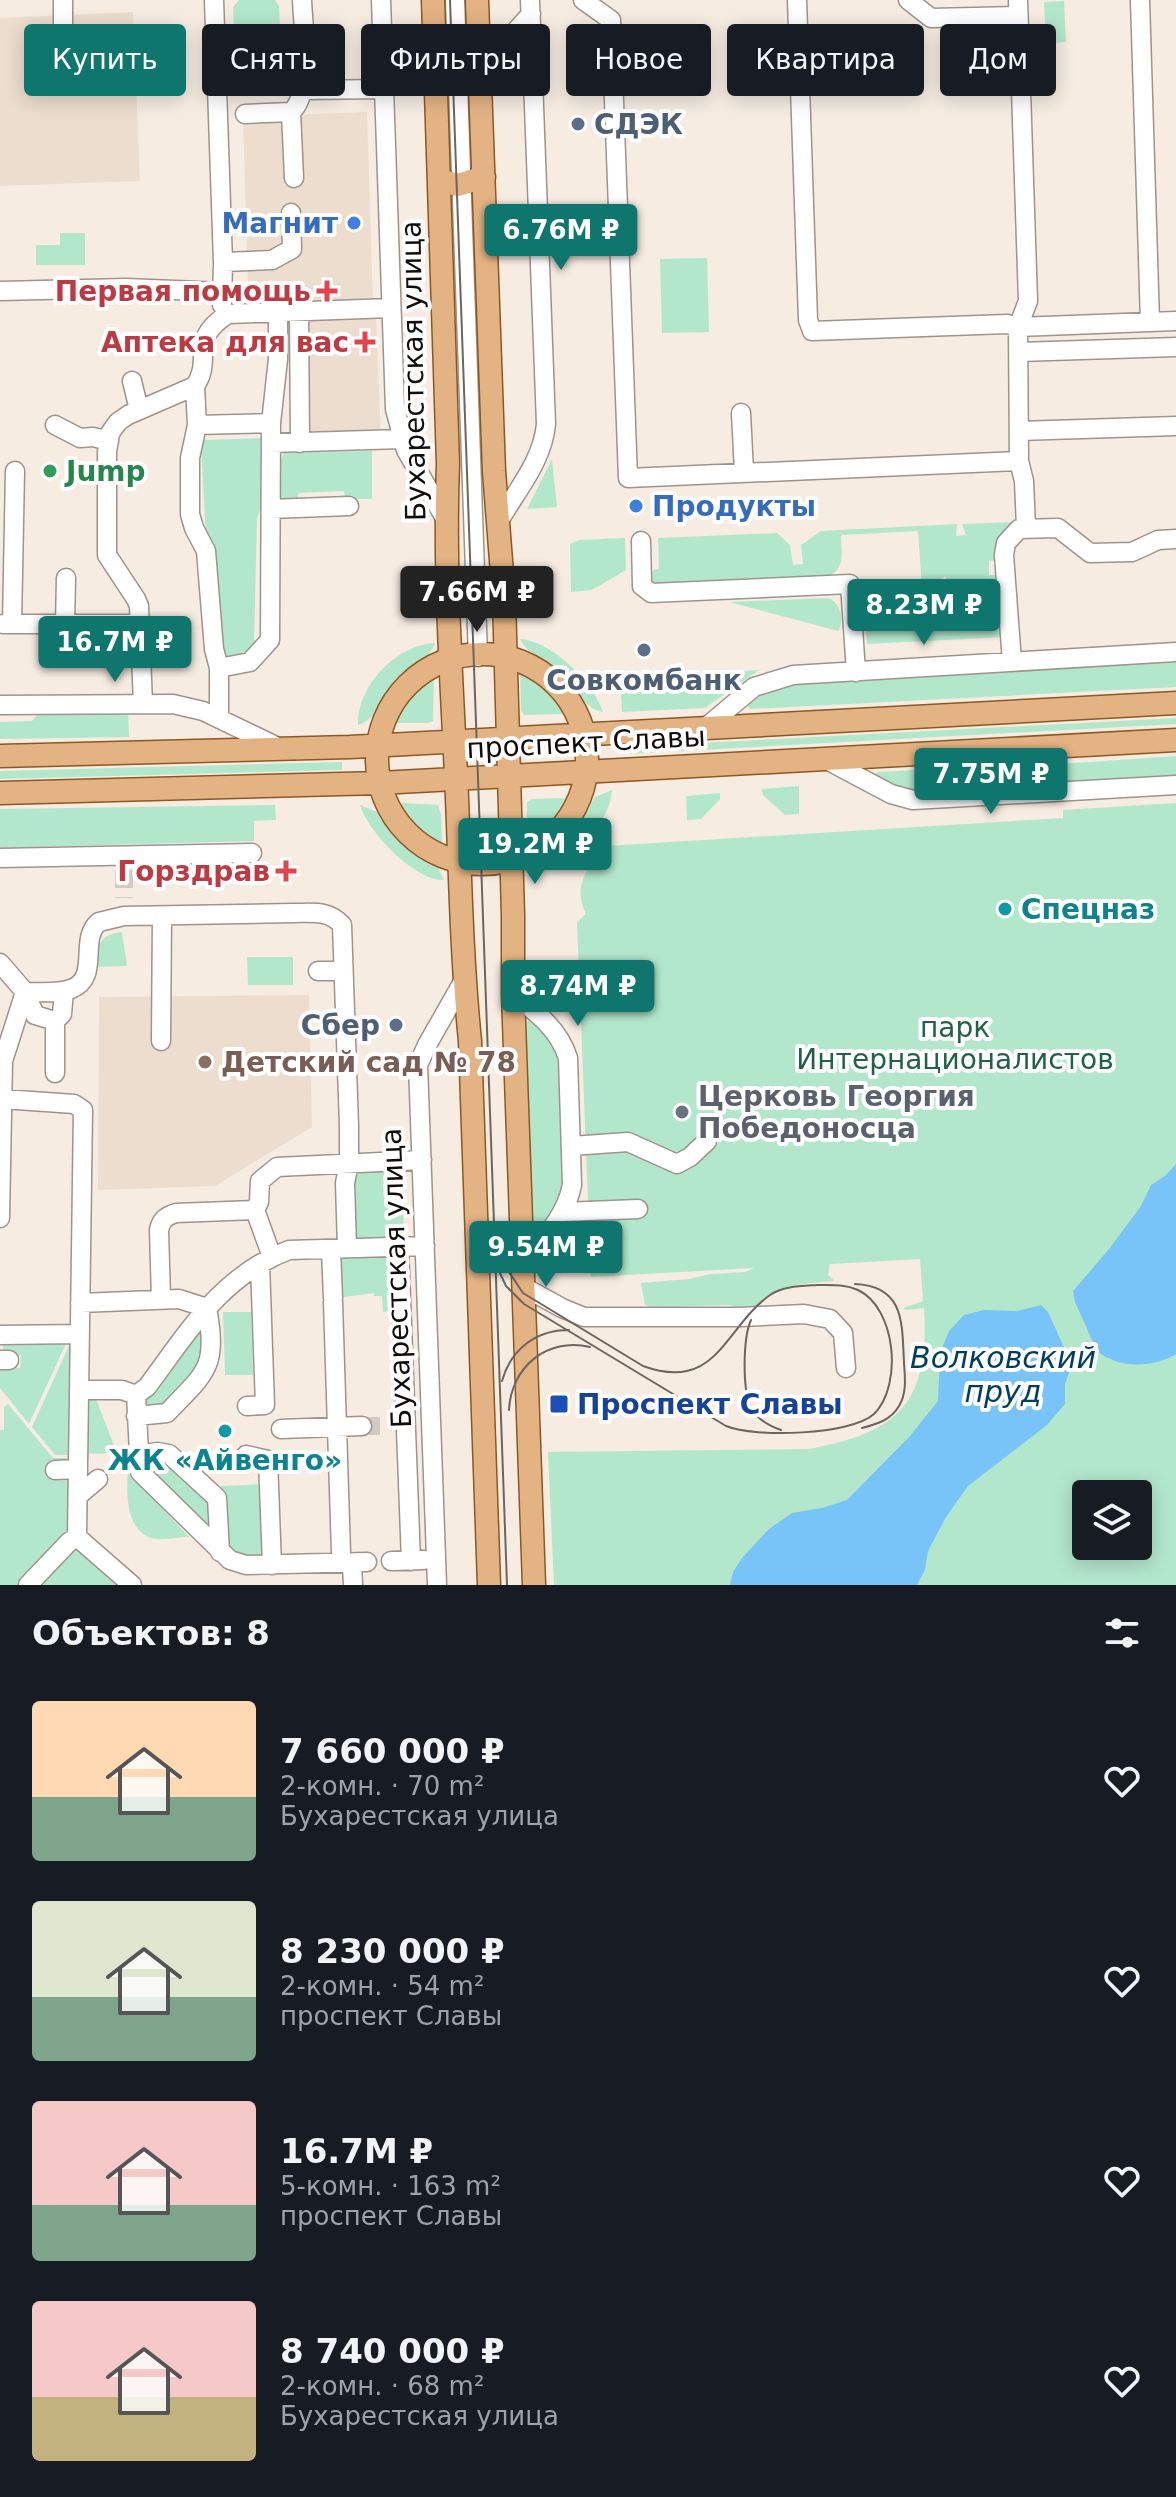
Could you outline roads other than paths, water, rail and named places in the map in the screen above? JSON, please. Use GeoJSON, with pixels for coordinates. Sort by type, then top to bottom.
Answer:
{"type":"FeatureCollection","features":[{"type":"Feature","properties":{"kind":"main road","name":"Бухарестская улица"},"geometry":{"type":"LineString","coordinates":[[433,0],[448,464],[446,520],[450,658],[464,980],[470,1041],[489,1585]]}},
{"type":"Feature","properties":{"kind":"main road"},"geometry":{"type":"LineString","coordinates":[[477,0],[478,24]]}},
{"type":"Feature","properties":{"kind":"main road"},"geometry":{"type":"LineString","coordinates":[[481,96],[494,471],[506,656],[513,994],[534,1585]]}},
{"type":"Feature","properties":{"kind":"main road"},"geometry":{"type":"LineString","coordinates":[[439,180],[461,185],[484,177]]}},
{"type":"Feature","properties":{"kind":"main road"},"geometry":{"type":"LineString","coordinates":[[506,656],[533,666],[556,684],[574,707],[585,734],[587,771],[577,805],[562,826],[543,844],[512,859],[460,862],[430,851],[402,830],[392,816],[380,783],[377,746],[381,728],[397,697],[422,672],[450,658],[506,656]]}},
{"type":"Feature","properties":{"kind":"main road","name":"проспект Славы"},"geometry":{"type":"LineString","coordinates":[[0,756],[377,746],[1176,703]]}},
{"type":"Feature","properties":{"kind":"main road","name":"проспект Славы"},"geometry":{"type":"LineString","coordinates":[[0,793],[380,783],[1176,740]]}},
{"type":"Feature","properties":{"kind":"street"},"geometry":{"type":"LineString","coordinates":[[63,0],[63,24]]}},
{"type":"Feature","properties":{"kind":"street"},"geometry":{"type":"LineString","coordinates":[[143,704],[136,599],[107,555],[109,441],[114,418],[195,386],[201,378],[206,334],[215,323],[221,301],[223,262],[214,0]]}},
{"type":"Feature","properties":{"kind":"street"},"geometry":{"type":"LineString","coordinates":[[302,0],[303,24]]}},
{"type":"Feature","properties":{"kind":"street"},"geometry":{"type":"LineString","coordinates":[[381,0],[382,24]]}},
{"type":"Feature","properties":{"kind":"street"},"geometry":{"type":"LineString","coordinates":[[455,0],[478,657]]}},
{"type":"Feature","properties":{"kind":"street"},"geometry":{"type":"LineString","coordinates":[[583,0],[611,20],[625,203],[628,478],[1019,461]]}},
{"type":"Feature","properties":{"kind":"street"},"geometry":{"type":"LineString","coordinates":[[797,0],[808,320],[812,331],[1176,321]]}},
{"type":"Feature","properties":{"kind":"street"},"geometry":{"type":"LineString","coordinates":[[908,0],[931,18],[986,8],[1018,8],[1028,301],[1018,327],[1019,461],[1024,481],[1026,527]]}},
{"type":"Feature","properties":{"kind":"street"},"geometry":{"type":"LineString","coordinates":[[1140,0],[1150,322]]}},
{"type":"Feature","properties":{"kind":"street"},"geometry":{"type":"LineString","coordinates":[[517,24],[530,7]]}},
{"type":"Feature","properties":{"kind":"street"},"geometry":{"type":"LineString","coordinates":[[499,521],[537,458],[544,443],[546,424],[530,7]]}},
{"type":"Feature","properties":{"kind":"street"},"geometry":{"type":"LineString","coordinates":[[245,114],[291,112],[302,96]]}},
{"type":"Feature","properties":{"kind":"street"},"geometry":{"type":"LineString","coordinates":[[384,96],[394,392],[402,439],[446,520]]}},
{"type":"Feature","properties":{"kind":"street"},"geometry":{"type":"LineString","coordinates":[[291,112],[294,178]]}},
{"type":"Feature","properties":{"kind":"street"},"geometry":{"type":"LineString","coordinates":[[223,262],[272,260],[292,249],[291,213]]}},
{"type":"Feature","properties":{"kind":"street"},"geometry":{"type":"LineString","coordinates":[[0,291],[126,288],[278,312],[391,308]]}},
{"type":"Feature","properties":{"kind":"street"},"geometry":{"type":"LineString","coordinates":[[219,668],[250,662],[270,640],[271,423],[278,359],[278,312]]}},
{"type":"Feature","properties":{"kind":"street"},"geometry":{"type":"LineString","coordinates":[[299,312],[300,443]]}},
{"type":"Feature","properties":{"kind":"street"},"geometry":{"type":"LineString","coordinates":[[1019,352],[1176,347]]}},
{"type":"Feature","properties":{"kind":"street"},"geometry":{"type":"LineString","coordinates":[[132,381],[139,410]]}},
{"type":"Feature","properties":{"kind":"street"},"geometry":{"type":"LineString","coordinates":[[195,386],[197,425],[189,470],[190,514],[206,551],[214,649],[219,668],[219,718]]}},
{"type":"Feature","properties":{"kind":"street"},"geometry":{"type":"LineString","coordinates":[[741,413],[744,472]]}},
{"type":"Feature","properties":{"kind":"street"},"geometry":{"type":"LineString","coordinates":[[197,425],[271,423]]}},
{"type":"Feature","properties":{"kind":"street"},"geometry":{"type":"LineString","coordinates":[[55,425],[80,438],[109,441]]}},
{"type":"Feature","properties":{"kind":"street"},"geometry":{"type":"LineString","coordinates":[[1019,431],[1176,426]]}},
{"type":"Feature","properties":{"kind":"street"},"geometry":{"type":"LineString","coordinates":[[271,443],[402,439]]}},
{"type":"Feature","properties":{"kind":"street"},"geometry":{"type":"LineString","coordinates":[[15,471],[6,624],[139,624]]}},
{"type":"Feature","properties":{"kind":"street"},"geometry":{"type":"LineString","coordinates":[[271,509],[349,506]]}},
{"type":"Feature","properties":{"kind":"street"},"geometry":{"type":"LineString","coordinates":[[1012,662],[1005,549],[1010,536],[1019,529],[1058,528],[1090,553],[1132,552],[1158,540],[1176,539]]}},
{"type":"Feature","properties":{"kind":"street"},"geometry":{"type":"LineString","coordinates":[[641,541],[642,586],[651,593],[850,584],[856,672]]}},
{"type":"Feature","properties":{"kind":"street"},"geometry":{"type":"LineString","coordinates":[[65,624],[66,578]]}},
{"type":"Feature","properties":{"kind":"street"},"geometry":{"type":"LineString","coordinates":[[705,728],[754,687],[793,675],[1176,652]]}},
{"type":"Feature","properties":{"kind":"street"},"geometry":{"type":"LineString","coordinates":[[0,705],[143,704],[188,707],[219,718],[283,750]]}},
{"type":"Feature","properties":{"kind":"street"},"geometry":{"type":"LineString","coordinates":[[825,759],[891,794],[913,800],[1176,785]]}},
{"type":"Feature","properties":{"kind":"street"},"geometry":{"type":"LineString","coordinates":[[0,858],[124,863],[252,853]]}},
{"type":"Feature","properties":{"kind":"street"},"geometry":{"type":"LineString","coordinates":[[25,992],[64,991],[80,984],[86,974],[93,927],[124,907],[162,916],[319,913],[329,914],[342,925],[333,945],[343,971],[349,1163],[333,1300],[337,1427],[348,1560],[353,1585]]}},
{"type":"Feature","properties":{"kind":"street"},"geometry":{"type":"LineString","coordinates":[[161,1041],[162,916]]}},
{"type":"Feature","properties":{"kind":"street"},"geometry":{"type":"LineString","coordinates":[[0,963],[25,992],[35,1015],[55,1021]]}},
{"type":"Feature","properties":{"kind":"street"},"geometry":{"type":"LineString","coordinates":[[318,971],[343,971]]}},
{"type":"Feature","properties":{"kind":"street","name":"Бухарестская улица"},"geometry":{"type":"LineString","coordinates":[[437,1585],[419,1061],[464,980]]}},
{"type":"Feature","properties":{"kind":"street"},"geometry":{"type":"LineString","coordinates":[[55,1073],[55,1021],[62,1014],[64,991]]}},
{"type":"Feature","properties":{"kind":"street"},"geometry":{"type":"LineString","coordinates":[[0,1218],[3,1061],[25,992]]}},
{"type":"Feature","properties":{"kind":"street"},"geometry":{"type":"LineString","coordinates":[[513,994],[537,1013],[563,1044],[568,1058],[571,1146],[572,1185],[563,1212],[522,1276],[562,1308],[584,1317],[804,1314],[830,1319],[843,1333],[846,1368]]}},
{"type":"Feature","properties":{"kind":"street"},"geometry":{"type":"LineString","coordinates":[[3,1099],[74,1104],[83,1110],[78,1469],[90,1490],[77,1537],[28,1585]]}},
{"type":"Feature","properties":{"kind":"street"},"geometry":{"type":"LineString","coordinates":[[571,1146],[628,1142],[677,1164],[707,1141]]}},
{"type":"Feature","properties":{"kind":"street"},"geometry":{"type":"LineString","coordinates":[[261,1406],[269,1315],[266,1260],[255,1210],[259,1202],[260,1181],[277,1167],[422,1160]]}},
{"type":"Feature","properties":{"kind":"street"},"geometry":{"type":"LineString","coordinates":[[563,1212],[638,1209]]}},
{"type":"Feature","properties":{"kind":"street"},"geometry":{"type":"LineString","coordinates":[[161,1299],[159,1230],[164,1219],[176,1213],[255,1210]]}},
{"type":"Feature","properties":{"kind":"street"},"geometry":{"type":"LineString","coordinates":[[399,1246],[406,1425],[399,1450],[403,1513],[411,1561]]}},
{"type":"Feature","properties":{"kind":"street"},"geometry":{"type":"LineString","coordinates":[[136,1395],[147,1387],[226,1287],[266,1260],[289,1250],[425,1246]]}},
{"type":"Feature","properties":{"kind":"street"},"geometry":{"type":"LineString","coordinates":[[80,1303],[179,1299],[207,1308]]}},
{"type":"Feature","properties":{"kind":"street"},"geometry":{"type":"LineString","coordinates":[[136,1416],[167,1413],[208,1368],[212,1356],[207,1308]]}},
{"type":"Feature","properties":{"kind":"street"},"geometry":{"type":"LineString","coordinates":[[0,1335],[80,1334]]}},
{"type":"Feature","properties":{"kind":"street"},"geometry":{"type":"LineString","coordinates":[[79,1390],[122,1390],[136,1395]]}},
{"type":"Feature","properties":{"kind":"street"},"geometry":{"type":"LineString","coordinates":[[136,1395],[140,1472],[230,1560],[246,1565],[348,1560]]}},
{"type":"Feature","properties":{"kind":"street"},"geometry":{"type":"LineString","coordinates":[[386,1426],[406,1425]]}},
{"type":"Feature","properties":{"kind":"street"},"geometry":{"type":"LineString","coordinates":[[281,1429],[362,1426]]}},
{"type":"Feature","properties":{"kind":"street"},"geometry":{"type":"LineString","coordinates":[[138,1455],[169,1454],[217,1498],[220,1552]]}},
{"type":"Feature","properties":{"kind":"street"},"geometry":{"type":"LineString","coordinates":[[246,1455],[271,1467],[279,1540],[272,1565]]}},
{"type":"Feature","properties":{"kind":"street"},"geometry":{"type":"LineString","coordinates":[[55,1470],[78,1469]]}},
{"type":"Feature","properties":{"kind":"street"},"geometry":{"type":"LineString","coordinates":[[77,1537],[132,1585]]}},
{"type":"Feature","properties":{"kind":"street"},"geometry":{"type":"LineString","coordinates":[[391,1561],[436,1559]]}},
{"type":"Feature","properties":{"kind":"water","name":"Волковский пруд"},"geometry":{"type":"Polygon","coordinates":[[[1176,1164],[1176,1354],[1147,1364],[1115,1361],[1097,1351],[1073,1291],[1141,1206],[1151,1185],[1176,1164]]]}},
{"type":"Feature","properties":{"kind":"water","name":"Волковский пруд"},"geometry":{"type":"Polygon","coordinates":[[[1041,1305],[1048,1312],[1072,1365],[1065,1384],[1065,1404],[1047,1425],[968,1486],[946,1517],[928,1551],[925,1570],[917,1585],[730,1585],[733,1572],[742,1558],[769,1529],[792,1513],[847,1500],[910,1436],[938,1401],[940,1353],[949,1331],[964,1315],[984,1310],[1017,1311],[1041,1305]]]}},
{"type":"Feature","properties":{"kind":"tunnel"},"geometry":{"type":"LineString","coordinates":[[124,870],[124,898]]}},
{"type":"Feature","properties":{"kind":"tunnel"},"geometry":{"type":"LineString","coordinates":[[362,1426],[386,1426]]}},
{"type":"Feature","properties":{"kind":"tram line"},"geometry":{"type":"LineString","coordinates":[[450,0],[507,1585]]}},
{"type":"Feature","properties":{"kind":"tram line"},"geometry":{"type":"LineString","coordinates":[[498,1269],[506,1286],[524,1304],[726,1426],[780,1433],[845,1426],[874,1414],[889,1385],[892,1367],[887,1329],[871,1299],[853,1288],[817,1285],[775,1292],[754,1309],[704,1364],[688,1371],[668,1372],[643,1366],[523,1293],[509,1272],[503,1248]]}},
{"type":"Feature","properties":{"kind":"tram line"},"geometry":{"type":"LineString","coordinates":[[855,1284],[871,1286],[883,1292],[898,1310],[905,1374],[902,1401],[896,1411],[883,1421],[862,1428]]}},
{"type":"Feature","properties":{"kind":"tram line"},"geometry":{"type":"LineString","coordinates":[[751,1320],[745,1364],[748,1400],[760,1419],[781,1430]]}},
{"type":"Feature","properties":{"kind":"tram line"},"geometry":{"type":"LineString","coordinates":[[502,1381],[512,1360],[526,1344],[546,1333],[569,1330]]}},
{"type":"Feature","properties":{"kind":"tram line"},"geometry":{"type":"LineString","coordinates":[[509,1410],[516,1381],[534,1359],[559,1347],[590,1347]]}},
{"type":"Feature","properties":{"kind":"place","name":"СДЭК"},"geometry":{"type":"Point","coordinates":[578,124]}},
{"type":"Feature","properties":{"kind":"place","name":"Магнит"},"geometry":{"type":"Point","coordinates":[354,223]}},
{"type":"Feature","properties":{"kind":"place","name":"Первая помощь"},"geometry":{"type":"Point","coordinates":[327,291]}},
{"type":"Feature","properties":{"kind":"place","name":"Аптека для вас"},"geometry":{"type":"Point","coordinates":[365,342]}},
{"type":"Feature","properties":{"kind":"place","name":"Jump"},"geometry":{"type":"Point","coordinates":[50,471]}},
{"type":"Feature","properties":{"kind":"place","name":"Продукты"},"geometry":{"type":"Point","coordinates":[636,506]}},
{"type":"Feature","properties":{"kind":"place","name":"Совкомбанк"},"geometry":{"type":"Point","coordinates":[644,650]}},
{"type":"Feature","properties":{"kind":"place","name":"Горздрав"},"geometry":{"type":"Point","coordinates":[286,871]}},
{"type":"Feature","properties":{"kind":"place","name":"Спецназ"},"geometry":{"type":"Point","coordinates":[1005,909]}},
{"type":"Feature","properties":{"kind":"place","name":"Сбер"},"geometry":{"type":"Point","coordinates":[396,1025]}},
{"type":"Feature","properties":{"kind":"place","name":"Детский сад № 78"},"geometry":{"type":"Point","coordinates":[205,1062]}},
{"type":"Feature","properties":{"kind":"place","name":"Церковь Георгия Победоносца"},"geometry":{"type":"Point","coordinates":[682,1112]}},
{"type":"Feature","properties":{"kind":"place","name":"Проспект Славы"},"geometry":{"type":"Point","coordinates":[559,1404]}},
{"type":"Feature","properties":{"kind":"place","name":"ЖК «Айвенго»"},"geometry":{"type":"Point","coordinates":[225,1431]}},
{"type":"Feature","properties":{"kind":"park label","name":"парк Интернационалистов"},"geometry":{"type":"Point","coordinates":[955,1043]}}]}
